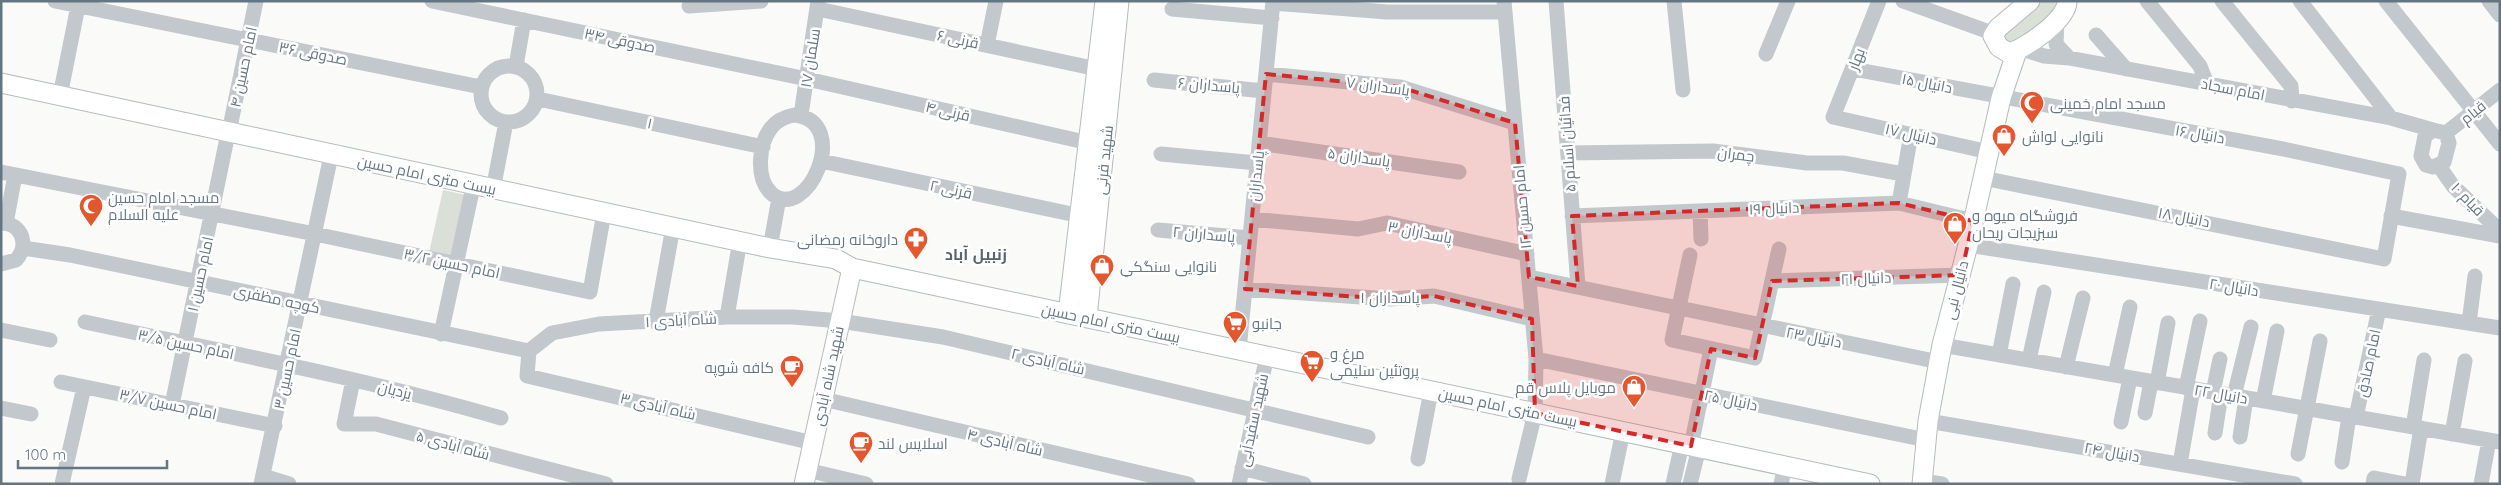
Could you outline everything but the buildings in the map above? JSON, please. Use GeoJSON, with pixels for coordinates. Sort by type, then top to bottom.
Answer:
{"type":"FeatureCollection","features":[{"type":"Feature","properties":{"kind":"main road","name":"شهید قرنی"},"geometry":{"type":"LineString","coordinates":[[1068,314],[1105,1]]}},
{"type":"Feature","properties":{"kind":"main road","name":"شهید قرنی"},"geometry":{"type":"LineString","coordinates":[[1087,318],[1119,1]]}},
{"type":"Feature","properties":{"kind":"main road"},"geometry":{"type":"LineString","coordinates":[[2025,4],[1998,28],[1995,38],[2009,53],[2020,50],[2063,12],[2081,1]]}},
{"type":"Feature","properties":{"kind":"main road","name":"دانیال نبی"},"geometry":{"type":"LineString","coordinates":[[1995,38],[2001,98]]}},
{"type":"Feature","properties":{"kind":"main road","name":"دانیال نبی"},"geometry":{"type":"LineString","coordinates":[[1922,482],[1928,421],[1940,354],[1968,245],[2001,98],[2020,50]]}},
{"type":"Feature","properties":{"kind":"main road","name":"بیست متری امام حسین"},"geometry":{"type":"LineString","coordinates":[[1,83],[227,137],[472,191],[602,224],[832,271],[852,268]]}},
{"type":"Feature","properties":{"kind":"main road","name":"بیست متری امام حسین"},"geometry":{"type":"LineString","coordinates":[[1,95],[227,137],[329,165],[472,191],[493,190],[770,248],[836,258],[852,268],[1691,446],[1783,475],[1870,484]]}},
{"type":"Feature","properties":{"kind":"main road","name":"شهید شاه آبادی"},"geometry":{"type":"LineString","coordinates":[[806,477],[852,268]]}},
{"type":"Feature","properties":{"kind":"street","name":"صدوقی ۳۶"},"geometry":{"type":"LineString","coordinates":[[56,1],[79,4],[481,87]]}},
{"type":"Feature","properties":{"kind":"street","name":"امام حسین ۴"},"geometry":{"type":"LineString","coordinates":[[227,137],[256,1]]}},
{"type":"Feature","properties":{"kind":"street","name":"صدوقی ۳۴"},"geometry":{"type":"LineString","coordinates":[[432,1],[807,79]]}},
{"type":"Feature","properties":{"kind":"street"},"geometry":{"type":"LineString","coordinates":[[689,6],[762,1]]}},
{"type":"Feature","properties":{"kind":"street"},"geometry":{"type":"LineString","coordinates":[[987,45],[996,1]]}},
{"type":"Feature","properties":{"kind":"street","name":"فدائیان اسلام ۵"},"geometry":{"type":"LineString","coordinates":[[1556,1],[1578,286]]}},
{"type":"Feature","properties":{"kind":"street"},"geometry":{"type":"LineString","coordinates":[[1674,1],[1683,90]]}},
{"type":"Feature","properties":{"kind":"street"},"geometry":{"type":"LineString","coordinates":[[1766,54],[1788,1]]}},
{"type":"Feature","properties":{"kind":"street","name":"بهار"},"geometry":{"type":"LineString","coordinates":[[1833,117],[1879,1]]}},
{"type":"Feature","properties":{"kind":"street"},"geometry":{"type":"LineString","coordinates":[[1903,1],[1995,38]]}},
{"type":"Feature","properties":{"kind":"street"},"geometry":{"type":"LineString","coordinates":[[2147,1],[2200,66],[2207,84]]}},
{"type":"Feature","properties":{"kind":"street"},"geometry":{"type":"LineString","coordinates":[[2222,1],[2291,86],[2292,101]]}},
{"type":"Feature","properties":{"kind":"street"},"geometry":{"type":"LineString","coordinates":[[2300,1],[2394,119],[2423,145]]}},
{"type":"Feature","properties":{"kind":"street"},"geometry":{"type":"LineString","coordinates":[[2386,1],[2500,144]]}},
{"type":"Feature","properties":{"kind":"street"},"geometry":{"type":"LineString","coordinates":[[2489,1],[2500,15]]}},
{"type":"Feature","properties":{"kind":"street"},"geometry":{"type":"LineString","coordinates":[[60,96],[79,4]]}},
{"type":"Feature","properties":{"kind":"street","name":"قرنی ۶"},"geometry":{"type":"LineString","coordinates":[[818,5],[1097,69]]}},
{"type":"Feature","properties":{"kind":"street","name":"سلمان ۱۷"},"geometry":{"type":"LineString","coordinates":[[800,115],[818,5]]}},
{"type":"Feature","properties":{"kind":"street"},"geometry":{"type":"LineString","coordinates":[[1172,9],[1273,7],[1387,12],[1434,7],[1505,6]]}},
{"type":"Feature","properties":{"kind":"street","name":"امام حسین ۱۲"},"geometry":{"type":"LineString","coordinates":[[1505,6],[1536,359],[1534,413],[1519,479]]}},
{"type":"Feature","properties":{"kind":"street","name":"پاسداران"},"geometry":{"type":"LineString","coordinates":[[1239,350],[1273,7]]}},
{"type":"Feature","properties":{"kind":"street"},"geometry":{"type":"LineString","coordinates":[[2063,12],[2056,44],[2069,58]]}},
{"type":"Feature","properties":{"kind":"street"},"geometry":{"type":"LineString","coordinates":[[516,66],[524,20]]}},
{"type":"Feature","properties":{"kind":"street"},"geometry":{"type":"LineString","coordinates":[[2096,35],[2126,69]]}},
{"type":"Feature","properties":{"kind":"street","name":"امام سجاد"},"geometry":{"type":"LineString","coordinates":[[2020,50],[2044,56],[2069,58],[2394,119],[2439,132]]}},
{"type":"Feature","properties":{"kind":"street"},"geometry":{"type":"LineString","coordinates":[[516,66],[532,76],[537,86],[538,99],[530,114],[514,122],[506,122],[491,116],[486,110],[481,95],[481,87],[485,79],[498,67],[516,66]]}},
{"type":"Feature","properties":{"kind":"street","name":"دانیال ۱۵"},"geometry":{"type":"LineString","coordinates":[[1853,68],[2001,98]]}},
{"type":"Feature","properties":{"kind":"street","name":"پاسداران ۷"},"geometry":{"type":"LineString","coordinates":[[1266,74],[1400,87],[1515,122]]}},
{"type":"Feature","properties":{"kind":"street","name":"قرنی ۴"},"geometry":{"type":"LineString","coordinates":[[807,79],[1088,143]]}},
{"type":"Feature","properties":{"kind":"street","name":"پاسداران ۶"},"geometry":{"type":"LineString","coordinates":[[1154,80],[1264,90]]}},
{"type":"Feature","properties":{"kind":"street","name":"قیام"},"geometry":{"type":"LineString","coordinates":[[2439,132],[2474,111],[2500,90]]}},
{"type":"Feature","properties":{"kind":"street","name":"دانیال ۱۶"},"geometry":{"type":"LineString","coordinates":[[2001,98],[2288,150],[2398,174]]}},
{"type":"Feature","properties":{"kind":"street","name":"۱"},"geometry":{"type":"LineString","coordinates":[[538,99],[763,147]]}},
{"type":"Feature","properties":{"kind":"street"},"geometry":{"type":"LineString","coordinates":[[800,115],[818,128],[821,138],[821,161],[816,174],[805,191],[791,198],[780,198],[771,193],[763,180],[761,163],[763,147],[770,130],[777,122],[784,117],[800,115]]}},
{"type":"Feature","properties":{"kind":"street","name":"دانیال ۱۷"},"geometry":{"type":"LineString","coordinates":[[1833,117],[1989,152]]}},
{"type":"Feature","properties":{"kind":"street"},"geometry":{"type":"LineString","coordinates":[[493,190],[506,122]]}},
{"type":"Feature","properties":{"kind":"street"},"geometry":{"type":"LineString","coordinates":[[2439,132],[2449,143],[2444,162],[2440,166],[2433,167],[2423,161],[2421,156],[2425,136],[2439,132]]}},
{"type":"Feature","properties":{"kind":"street"},"geometry":{"type":"LineString","coordinates":[[1899,203],[1911,134]]}},
{"type":"Feature","properties":{"kind":"street","name":"امام حسین ۱"},"geometry":{"type":"LineString","coordinates":[[172,405],[227,137]]}},
{"type":"Feature","properties":{"kind":"street","name":"پاسداران ۵"},"geometry":{"type":"LineString","coordinates":[[1259,142],[1459,172]]}},
{"type":"Feature","properties":{"kind":"street","name":"چمران"},"geometry":{"type":"LineString","coordinates":[[1568,153],[1713,151],[1807,163],[1843,163],[1903,174]]}},
{"type":"Feature","properties":{"kind":"street"},"geometry":{"type":"LineString","coordinates":[[1161,154],[1257,163]]}},
{"type":"Feature","properties":{"kind":"street","name":"قرنی ۲"},"geometry":{"type":"LineString","coordinates":[[821,161],[1081,216]]}},
{"type":"Feature","properties":{"kind":"street"},"geometry":{"type":"LineString","coordinates":[[2423,161],[2398,174],[2391,216],[2500,236]]}},
{"type":"Feature","properties":{"kind":"street","name":"امام حسین ۳"},"geometry":{"type":"LineString","coordinates":[[262,480],[288,366],[329,165]]}},
{"type":"Feature","properties":{"kind":"street","name":"قیام ۱۰"},"geometry":{"type":"LineString","coordinates":[[2440,166],[2454,186],[2500,231]]}},
{"type":"Feature","properties":{"kind":"street"},"geometry":{"type":"LineString","coordinates":[[1,264],[16,260],[24,248],[24,242],[18,229],[4,223],[8,173]]}},
{"type":"Feature","properties":{"kind":"street","name":"امام حسین ۳/۲"},"geometry":{"type":"LineString","coordinates":[[8,173],[315,234],[590,292],[602,224]]}},
{"type":"Feature","properties":{"kind":"street","name":"دانیال ۱۸"},"geometry":{"type":"LineString","coordinates":[[1983,178],[2384,259],[2391,216]]}},
{"type":"Feature","properties":{"kind":"street"},"geometry":{"type":"LineString","coordinates":[[441,334],[472,191]]}},
{"type":"Feature","properties":{"kind":"street"},"geometry":{"type":"LineString","coordinates":[[770,248],[780,198]]}},
{"type":"Feature","properties":{"kind":"street","name":"دانیال ۱۹"},"geometry":{"type":"LineString","coordinates":[[1572,216],[1899,203],[1973,221]]}},
{"type":"Feature","properties":{"kind":"street"},"geometry":{"type":"LineString","coordinates":[[1700,211],[1701,239]]}},
{"type":"Feature","properties":{"kind":"street","name":"پاسداران ۳"},"geometry":{"type":"LineString","coordinates":[[1252,219],[1358,229],[1387,223],[1527,254]]}},
{"type":"Feature","properties":{"kind":"street","name":"پاسداران ۲"},"geometry":{"type":"LineString","coordinates":[[1158,230],[1250,238]]}},
{"type":"Feature","properties":{"kind":"street"},"geometry":{"type":"LineString","coordinates":[[656,321],[671,238]]}},
{"type":"Feature","properties":{"kind":"street","name":"دانیال ۲۰"},"geometry":{"type":"LineString","coordinates":[[1968,245],[2500,328]]}},
{"type":"Feature","properties":{"kind":"street","name":"کوچه مظفری"},"geometry":{"type":"LineString","coordinates":[[24,248],[70,255],[529,351]]}},
{"type":"Feature","properties":{"kind":"street"},"geometry":{"type":"LineString","coordinates":[[1690,255],[1684,309],[1672,340],[1755,358],[1779,249]]}},
{"type":"Feature","properties":{"kind":"street"},"geometry":{"type":"LineString","coordinates":[[726,317],[738,252]]}},
{"type":"Feature","properties":{"kind":"street","name":"دانیال ۲۱"},"geometry":{"type":"LineString","coordinates":[[1772,281],[1960,275]]}},
{"type":"Feature","properties":{"kind":"street"},"geometry":{"type":"LineString","coordinates":[[2469,323],[2474,276]]}},
{"type":"Feature","properties":{"kind":"street","name":"دانیال ۲۳"},"geometry":{"type":"LineString","coordinates":[[1529,277],[1762,326],[1940,354]]}},
{"type":"Feature","properties":{"kind":"street"},"geometry":{"type":"LineString","coordinates":[[1999,355],[2013,284]]}},
{"type":"Feature","properties":{"kind":"street","name":"پاسداران ۱"},"geometry":{"type":"LineString","coordinates":[[1245,289],[1390,299],[1434,296],[1532,318]]}},
{"type":"Feature","properties":{"kind":"street"},"geometry":{"type":"LineString","coordinates":[[2029,360],[2044,292]]}},
{"type":"Feature","properties":{"kind":"street"},"geometry":{"type":"LineString","coordinates":[[2066,367],[2082,298]]}},
{"type":"Feature","properties":{"kind":"street"},"geometry":{"type":"LineString","coordinates":[[2115,375],[2130,307]]}},
{"type":"Feature","properties":{"kind":"street","name":"امام صادق"},"geometry":{"type":"LineString","coordinates":[[2342,462],[2379,309]]}},
{"type":"Feature","properties":{"kind":"street","name":"شاه آبادی ۱"},"geometry":{"type":"LineString","coordinates":[[529,351],[552,333],[599,324],[726,317],[793,316],[840,320]]}},
{"type":"Feature","properties":{"kind":"street","name":"شاه آبادی ۲"},"geometry":{"type":"LineString","coordinates":[[840,320],[943,337],[1368,437]]}},
{"type":"Feature","properties":{"kind":"street"},"geometry":{"type":"LineString","coordinates":[[2180,464],[2200,321]]}},
{"type":"Feature","properties":{"kind":"street","name":"امام حسین ۳/۵"},"geometry":{"type":"LineString","coordinates":[[84,322],[288,366]]}},
{"type":"Feature","properties":{"kind":"street"},"geometry":{"type":"LineString","coordinates":[[2145,413],[2168,323]]}},
{"type":"Feature","properties":{"kind":"street"},"geometry":{"type":"LineString","coordinates":[[2215,433],[2251,327]]}},
{"type":"Feature","properties":{"kind":"street"},"geometry":{"type":"LineString","coordinates":[[1,330],[50,340]]}},
{"type":"Feature","properties":{"kind":"street"},"geometry":{"type":"LineString","coordinates":[[2263,401],[2278,331]]}},
{"type":"Feature","properties":{"kind":"street"},"geometry":{"type":"LineString","coordinates":[[2298,454],[2320,341]]}},
{"type":"Feature","properties":{"kind":"street"},"geometry":{"type":"LineString","coordinates":[[1690,484],[1691,446],[1711,349]]}},
{"type":"Feature","properties":{"kind":"street","name":"شاه آبادی ۳"},"geometry":{"type":"LineString","coordinates":[[529,351],[527,376],[813,442]]}},
{"type":"Feature","properties":{"kind":"street","name":"دانیال ۲۲"},"geometry":{"type":"LineString","coordinates":[[1940,354],[1999,355],[2494,441]]}},
{"type":"Feature","properties":{"kind":"street","name":"شهید سفیدآبی"},"geometry":{"type":"LineString","coordinates":[[1239,484],[1267,356]]}},
{"type":"Feature","properties":{"kind":"street","name":"دانیال ۲۵"},"geometry":{"type":"LineString","coordinates":[[1536,359],[1926,440]]}},
{"type":"Feature","properties":{"kind":"street"},"geometry":{"type":"LineString","coordinates":[[2220,359],[2240,437]]}},
{"type":"Feature","properties":{"kind":"street"},"geometry":{"type":"LineString","coordinates":[[2412,484],[2424,360]]}},
{"type":"Feature","properties":{"kind":"street"},"geometry":{"type":"LineString","coordinates":[[2452,434],[2465,361]]}},
{"type":"Feature","properties":{"kind":"street","name":"یزدیان"},"geometry":{"type":"LineString","coordinates":[[288,366],[435,399],[500,418]]}},
{"type":"Feature","properties":{"kind":"street"},"geometry":{"type":"LineString","coordinates":[[2121,422],[2130,378]]}},
{"type":"Feature","properties":{"kind":"street","name":"شاه آبادی ۵"},"geometry":{"type":"LineString","coordinates":[[354,380],[344,424],[376,424],[606,484]]}},
{"type":"Feature","properties":{"kind":"street","name":"امام حسین ۳/۷"},"geometry":{"type":"LineString","coordinates":[[61,382],[275,426]]}},
{"type":"Feature","properties":{"kind":"street"},"geometry":{"type":"LineString","coordinates":[[62,484],[84,387]]}},
{"type":"Feature","properties":{"kind":"street"},"geometry":{"type":"LineString","coordinates":[[1418,459],[1431,391]]}},
{"type":"Feature","properties":{"kind":"street","name":"شاه آبادی ۴"},"geometry":{"type":"LineString","coordinates":[[823,399],[1154,480],[1188,484]]}},
{"type":"Feature","properties":{"kind":"street"},"geometry":{"type":"LineString","coordinates":[[1,408],[31,414]]}},
{"type":"Feature","properties":{"kind":"street","name":"دانیال ۲۴"},"geometry":{"type":"LineString","coordinates":[[1928,421],[2295,484]]}},
{"type":"Feature","properties":{"kind":"street"},"geometry":{"type":"LineString","coordinates":[[1612,484],[1623,432]]}},
{"type":"Feature","properties":{"kind":"street"},"geometry":{"type":"LineString","coordinates":[[2481,484],[2494,441]]}},
{"type":"Feature","properties":{"kind":"street"},"geometry":{"type":"LineString","coordinates":[[1673,484],[1691,446]]}},
{"type":"Feature","properties":{"kind":"street"},"geometry":{"type":"LineString","coordinates":[[1242,468],[1304,484]]}},
{"type":"Feature","properties":{"kind":"street"},"geometry":{"type":"LineString","coordinates":[[806,477],[866,484]]}},
{"type":"Feature","properties":{"kind":"street"},"geometry":{"type":"LineString","coordinates":[[262,480],[289,484]]}},
{"type":"Feature","properties":{"kind":"street"},"geometry":{"type":"LineString","coordinates":[[2374,481],[2405,484]]}},
{"type":"Feature","properties":{"kind":"street"},"geometry":{"type":"LineString","coordinates":[[1922,482],[1942,484]]}},
{"type":"Feature","properties":{"kind":"highlighted area"},"geometry":{"type":"Polygon","coordinates":[[[1266,74],[1400,87],[1515,123],[1529,277],[1578,286],[1572,216],[1899,203],[1973,221],[1961,275],[1772,281],[1755,358],[1711,349],[1691,446],[1535,413],[1532,319],[1434,296],[1390,299],[1245,289],[1266,74]]]}},
{"type":"Feature","properties":{"kind":"shaded area"},"geometry":{"type":"Polygon","coordinates":[[[2040,1],[2060,1],[2058,11],[2010,47],[2002,34],[2040,1]]]}},
{"type":"Feature","properties":{"kind":"shaded area"},"geometry":{"type":"Polygon","coordinates":[[[443,190],[471,196],[456,263],[428,257],[443,190]]]}},
{"type":"Feature","properties":{"kind":"place","name":"مسجد امام خمینی"},"geometry":{"type":"Point","coordinates":[2032,124]}},
{"type":"Feature","properties":{"kind":"place","name":"نانوایی لواش"},"geometry":{"type":"Point","coordinates":[2004,157]}},
{"type":"Feature","properties":{"kind":"place","name":"مسجد امام حسین علیه السلام"},"geometry":{"type":"Point","coordinates":[91,227]}},
{"type":"Feature","properties":{"kind":"place","name":"فروشگاه میوه و سبزیجات ریحان"},"geometry":{"type":"Point","coordinates":[1955,245]}},
{"type":"Feature","properties":{"kind":"place","name":"داروخانه رمضانی"},"geometry":{"type":"Point","coordinates":[916,260]}},
{"type":"Feature","properties":{"kind":"place","name":"نانوایی سنگکیِ"},"geometry":{"type":"Point","coordinates":[1102,287]}},
{"type":"Feature","properties":{"kind":"place","name":"جانبو"},"geometry":{"type":"Point","coordinates":[1235,344]}},
{"type":"Feature","properties":{"kind":"place","name":"مرغ و پروتئین سلیمی"},"geometry":{"type":"Point","coordinates":[1312,383]}},
{"type":"Feature","properties":{"kind":"place","name":"کافه شوپه"},"geometry":{"type":"Point","coordinates":[792,388]}},
{"type":"Feature","properties":{"kind":"place","name":"موبایل پلاس قم"},"geometry":{"type":"Point","coordinates":[1634,408]}},
{"type":"Feature","properties":{"kind":"place","name":"اسلایس لند"},"geometry":{"type":"Point","coordinates":[861,464]}},
{"type":"Feature","properties":{"kind":"district","name":"زنبیل آباد"},"geometry":{"type":"Point","coordinates":[976,254]}}]}
